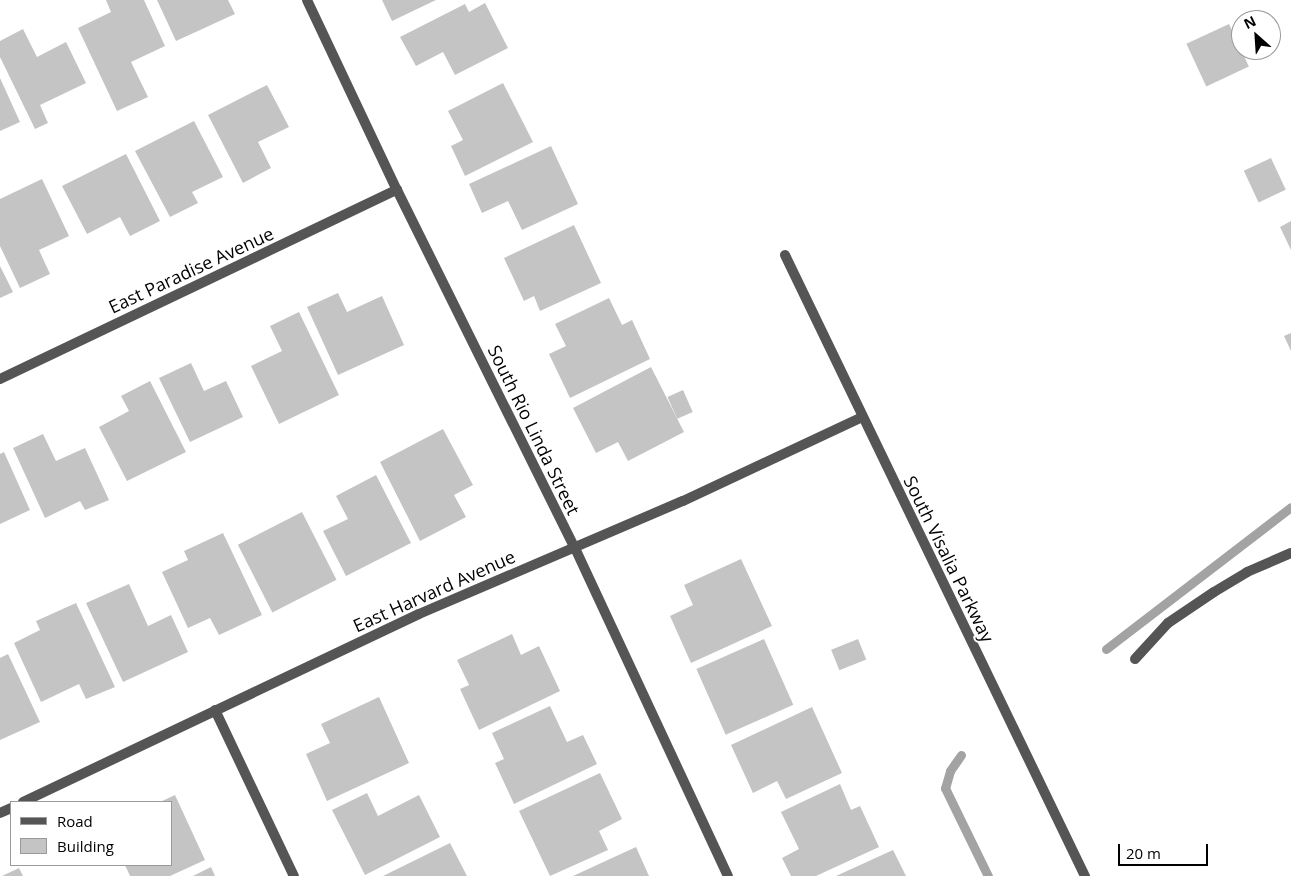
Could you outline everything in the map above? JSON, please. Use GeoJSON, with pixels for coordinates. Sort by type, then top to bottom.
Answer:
{"type":"FeatureCollection","features":[{"type":"Feature","properties":{"kind":"street","name":"South Rio Linda Street"},"geometry":{"type":"LineString","coordinates":[[307,0],[396,190],[574,546],[728,876]]}},
{"type":"Feature","properties":{"kind":"street","name":"East Paradise Avenue"},"geometry":{"type":"LineString","coordinates":[[0,379],[396,190]]}},
{"type":"Feature","properties":{"kind":"street","name":"South Visalia Parkway"},"geometry":{"type":"LineString","coordinates":[[785,255],[1085,876]]}},
{"type":"Feature","properties":{"kind":"street","name":"East Harvard Avenue"},"geometry":{"type":"LineString","coordinates":[[25,801],[215,710],[574,546],[683,502],[862,417]]}},
{"type":"Feature","properties":{"kind":"street"},"geometry":{"type":"LineString","coordinates":[[1135,658],[1168,623],[1214,592],[1247,572],[1291,553]]}},
{"type":"Feature","properties":{"kind":"street"},"geometry":{"type":"LineString","coordinates":[[215,710],[294,876]]}},
{"type":"Feature","properties":{"kind":"building"},"geometry":{"type":"Polygon","coordinates":[[[106,0],[144,0],[165,46],[131,62],[148,97],[117,111],[78,28],[111,12],[106,0]]]}},
{"type":"Feature","properties":{"kind":"building"},"geometry":{"type":"Polygon","coordinates":[[[157,0],[228,0],[235,14],[176,41],[157,0]]]}},
{"type":"Feature","properties":{"kind":"building"},"geometry":{"type":"Polygon","coordinates":[[[382,0],[436,0],[392,21],[382,0]]]}},
{"type":"Feature","properties":{"kind":"building"},"geometry":{"type":"Polygon","coordinates":[[[485,3],[508,48],[455,75],[443,52],[416,66],[400,37],[465,4],[469,12],[485,3]]]}},
{"type":"Feature","properties":{"kind":"building"},"geometry":{"type":"Polygon","coordinates":[[[1229,24],[1231,28],[1231,60],[1246,60],[1249,67],[1206,86],[1186,44],[1229,24]]]}},
{"type":"Feature","properties":{"kind":"building"},"geometry":{"type":"Polygon","coordinates":[[[23,29],[37,57],[66,42],[86,83],[40,105],[48,123],[35,129],[0,57],[0,41],[23,29]]]}},
{"type":"Feature","properties":{"kind":"building"},"geometry":{"type":"Polygon","coordinates":[[[0,78],[20,122],[0,131],[0,78]]]}},
{"type":"Feature","properties":{"kind":"building"},"geometry":{"type":"Polygon","coordinates":[[[503,83],[533,142],[465,176],[451,146],[463,140],[448,111],[503,83]]]}},
{"type":"Feature","properties":{"kind":"building"},"geometry":{"type":"Polygon","coordinates":[[[267,85],[289,127],[258,142],[271,168],[243,183],[208,115],[267,85]]]}},
{"type":"Feature","properties":{"kind":"building"},"geometry":{"type":"Polygon","coordinates":[[[194,121],[223,177],[192,192],[198,203],[170,217],[135,151],[194,121]]]}},
{"type":"Feature","properties":{"kind":"building"},"geometry":{"type":"Polygon","coordinates":[[[551,146],[578,204],[522,230],[508,201],[482,213],[469,184],[551,146]]]}},
{"type":"Feature","properties":{"kind":"building"},"geometry":{"type":"Polygon","coordinates":[[[126,154],[160,221],[130,236],[120,217],[87,234],[62,186],[126,154]]]}},
{"type":"Feature","properties":{"kind":"building"},"geometry":{"type":"Polygon","coordinates":[[[1271,158],[1286,190],[1259,202],[1244,171],[1271,158]]]}},
{"type":"Feature","properties":{"kind":"building"},"geometry":{"type":"Polygon","coordinates":[[[42,179],[69,236],[39,250],[50,274],[20,288],[0,246],[0,199],[42,179]]]}},
{"type":"Feature","properties":{"kind":"building"},"geometry":{"type":"Polygon","coordinates":[[[1291,221],[1291,250],[1280,227],[1291,221]]]}},
{"type":"Feature","properties":{"kind":"building"},"geometry":{"type":"Polygon","coordinates":[[[574,225],[601,283],[540,311],[534,296],[524,301],[504,258],[574,225]]]}},
{"type":"Feature","properties":{"kind":"building"},"geometry":{"type":"Polygon","coordinates":[[[0,266],[13,292],[0,298],[0,266]]]}},
{"type":"Feature","properties":{"kind":"building"},"geometry":{"type":"Polygon","coordinates":[[[338,293],[347,312],[382,296],[404,345],[338,375],[307,307],[338,293]]]}},
{"type":"Feature","properties":{"kind":"building"},"geometry":{"type":"Polygon","coordinates":[[[609,298],[622,325],[632,320],[650,359],[570,398],[549,354],[566,346],[555,324],[609,298]]]}},
{"type":"Feature","properties":{"kind":"building"},"geometry":{"type":"Polygon","coordinates":[[[299,312],[339,395],[279,424],[251,366],[282,351],[270,326],[299,312]]]}},
{"type":"Feature","properties":{"kind":"building"},"geometry":{"type":"Polygon","coordinates":[[[1291,333],[1291,351],[1284,336],[1291,333]]]}},
{"type":"Feature","properties":{"kind":"building"},"geometry":{"type":"Polygon","coordinates":[[[191,363],[204,391],[226,381],[243,417],[190,442],[159,378],[191,363]]]}},
{"type":"Feature","properties":{"kind":"building"},"geometry":{"type":"Polygon","coordinates":[[[651,367],[684,432],[628,461],[618,442],[596,453],[573,408],[651,367]]]}},
{"type":"Feature","properties":{"kind":"building"},"geometry":{"type":"Polygon","coordinates":[[[150,381],[186,452],[127,481],[99,427],[129,411],[121,396],[150,381]]]}},
{"type":"Feature","properties":{"kind":"building"},"geometry":{"type":"Polygon","coordinates":[[[683,390],[693,412],[677,419],[667,397],[683,390]]]}},
{"type":"Feature","properties":{"kind":"building"},"geometry":{"type":"Polygon","coordinates":[[[443,429],[473,485],[454,495],[466,517],[420,541],[380,462],[443,429]]]}},
{"type":"Feature","properties":{"kind":"building"},"geometry":{"type":"Polygon","coordinates":[[[43,434],[56,461],[85,448],[109,500],[85,510],[80,501],[45,518],[13,448],[43,434]]]}},
{"type":"Feature","properties":{"kind":"building"},"geometry":{"type":"Polygon","coordinates":[[[4,452],[30,510],[0,524],[0,454],[4,452]]]}},
{"type":"Feature","properties":{"kind":"building"},"geometry":{"type":"Polygon","coordinates":[[[376,475],[411,543],[346,576],[323,531],[348,519],[336,496],[376,475]]]}},
{"type":"Feature","properties":{"kind":"building"},"geometry":{"type":"Polygon","coordinates":[[[302,512],[337,580],[272,612],[238,545],[302,512]]]}},
{"type":"Feature","properties":{"kind":"building"},"geometry":{"type":"Polygon","coordinates":[[[223,533],[262,615],[219,635],[210,618],[188,628],[162,572],[188,560],[184,551],[223,533]]]}},
{"type":"Feature","properties":{"kind":"building"},"geometry":{"type":"Polygon","coordinates":[[[741,559],[772,626],[691,663],[670,616],[693,605],[684,585],[741,559]]]}},
{"type":"Feature","properties":{"kind":"building"},"geometry":{"type":"Polygon","coordinates":[[[129,584],[148,626],[171,615],[188,652],[123,682],[86,603],[129,584]]]}},
{"type":"Feature","properties":{"kind":"building"},"geometry":{"type":"Polygon","coordinates":[[[76,603],[115,687],[86,699],[79,684],[41,702],[14,643],[40,630],[36,621],[76,603]]]}},
{"type":"Feature","properties":{"kind":"building"},"geometry":{"type":"Polygon","coordinates":[[[512,634],[521,655],[539,646],[560,691],[479,730],[460,689],[469,685],[457,660],[512,634]]]}},
{"type":"Feature","properties":{"kind":"building"},"geometry":{"type":"Polygon","coordinates":[[[764,639],[793,705],[726,735],[696,669],[764,639]]]}},
{"type":"Feature","properties":{"kind":"building"},"geometry":{"type":"Polygon","coordinates":[[[858,639],[866,659],[839,670],[831,650],[858,639]]]}},
{"type":"Feature","properties":{"kind":"building"},"geometry":{"type":"Polygon","coordinates":[[[8,654],[40,722],[0,740],[0,658],[8,654]]]}},
{"type":"Feature","properties":{"kind":"building"},"geometry":{"type":"Polygon","coordinates":[[[379,697],[409,763],[327,801],[306,754],[330,743],[321,724],[379,697]]]}},
{"type":"Feature","properties":{"kind":"building"},"geometry":{"type":"Polygon","coordinates":[[[550,706],[567,742],[583,735],[597,764],[514,804],[495,763],[504,759],[492,733],[550,706]]]}},
{"type":"Feature","properties":{"kind":"building"},"geometry":{"type":"Polygon","coordinates":[[[812,707],[842,773],[786,799],[777,781],[753,793],[731,745],[812,707]]]}},
{"type":"Feature","properties":{"kind":"building"},"geometry":{"type":"Polygon","coordinates":[[[600,773],[622,819],[599,831],[608,850],[550,876],[519,811],[600,773]]]}},
{"type":"Feature","properties":{"kind":"building"},"geometry":{"type":"Polygon","coordinates":[[[840,784],[851,810],[860,806],[879,847],[816,876],[791,876],[782,858],[799,849],[781,812],[840,784]]]}},
{"type":"Feature","properties":{"kind":"building"},"geometry":{"type":"Polygon","coordinates":[[[367,793],[378,816],[419,795],[440,837],[365,875],[332,810],[367,793]]]}},
{"type":"Feature","properties":{"kind":"building"},"geometry":{"type":"Polygon","coordinates":[[[175,795],[205,860],[170,876],[130,876],[125,866],[172,866],[172,801],[162,801],[175,795]]]}},
{"type":"Feature","properties":{"kind":"building"},"geometry":{"type":"Polygon","coordinates":[[[450,843],[467,876],[383,876],[450,843]]]}},
{"type":"Feature","properties":{"kind":"building"},"geometry":{"type":"Polygon","coordinates":[[[636,847],[649,876],[573,876],[636,847]]]}},
{"type":"Feature","properties":{"kind":"building"},"geometry":{"type":"Polygon","coordinates":[[[893,850],[906,876],[836,876],[893,850]]]}},
{"type":"Feature","properties":{"kind":"building"},"geometry":{"type":"Polygon","coordinates":[[[211,867],[215,876],[193,876],[211,867]]]}},
{"type":"Feature","properties":{"kind":"building"},"geometry":{"type":"Polygon","coordinates":[[[19,868],[23,876],[2,876],[19,868]]]}},
{"type":"Feature","properties":{"kind":"waterway"},"geometry":{"type":"LineString","coordinates":[[1106,649],[1291,507]]}},
{"type":"Feature","properties":{"kind":"waterway"},"geometry":{"type":"LineString","coordinates":[[961,755],[950,771],[945,788],[988,876]]}}]}
